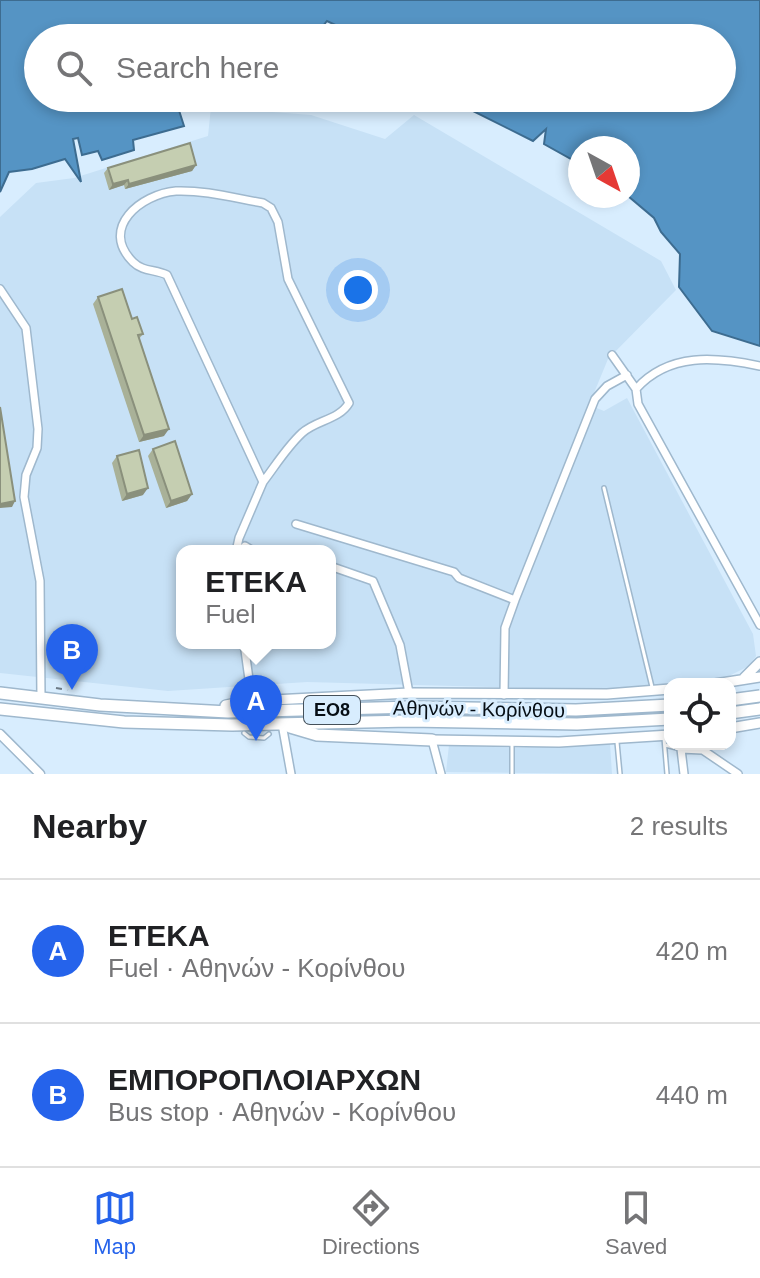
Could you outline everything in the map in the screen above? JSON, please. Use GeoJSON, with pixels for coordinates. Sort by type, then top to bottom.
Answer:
{"type":"FeatureCollection","features":[{"type":"Feature","properties":{"kind":"highway","name":"Αθηνών - Κορίνθου"},"geometry":{"type":"LineString","coordinates":[[0,693],[202,711],[413,707],[576,710],[664,705]]}},
{"type":"Feature","properties":{"kind":"highway"},"geometry":{"type":"LineString","coordinates":[[736,700],[760,698]]}},
{"type":"Feature","properties":{"kind":"highway"},"geometry":{"type":"LineString","coordinates":[[202,711],[252,701]]}},
{"type":"Feature","properties":{"kind":"highway"},"geometry":{"type":"LineString","coordinates":[[736,712],[760,708]]}},
{"type":"Feature","properties":{"kind":"highway","name":"Αθηνών - Κορίνθου"},"geometry":{"type":"LineString","coordinates":[[0,709],[124,722],[577,724],[664,719]]}},
{"type":"Feature","properties":{"kind":"highway"},"geometry":{"type":"LineString","coordinates":[[282,724],[317,735],[432,740]]}},
{"type":"Feature","properties":{"kind":"main road"},"geometry":{"type":"LineString","coordinates":[[741,680],[760,662]]}},
{"type":"Feature","properties":{"kind":"main road"},"geometry":{"type":"LineString","coordinates":[[736,681],[760,677]]}},
{"type":"Feature","properties":{"kind":"main road"},"geometry":{"type":"LineString","coordinates":[[741,680],[756,689],[760,698]]}},
{"type":"Feature","properties":{"kind":"main road"},"geometry":{"type":"LineString","coordinates":[[252,701],[409,693],[504,695],[664,690]]}},
{"type":"Feature","properties":{"kind":"main road"},"geometry":{"type":"LineString","coordinates":[[749,725],[760,708]]}},
{"type":"Feature","properties":{"kind":"main road"},"geometry":{"type":"LineString","coordinates":[[736,727],[760,723]]}},
{"type":"Feature","properties":{"kind":"main road"},"geometry":{"type":"LineString","coordinates":[[432,740],[664,739]]}},
{"type":"Feature","properties":{"kind":"street"},"geometry":{"type":"LineString","coordinates":[[240,545],[263,482],[276,461],[305,430],[339,414],[349,403],[288,279],[278,222],[271,208],[263,203],[197,191],[172,192],[143,200],[132,208],[121,234],[131,261],[146,271],[158,270],[167,275],[263,482]]}},
{"type":"Feature","properties":{"kind":"street"},"geometry":{"type":"LineString","coordinates":[[0,289],[26,328],[38,429],[37,448],[26,475],[24,497],[40,581],[41,699]]}},
{"type":"Feature","properties":{"kind":"street"},"geometry":{"type":"LineString","coordinates":[[612,355],[636,389],[638,404],[760,625]]}},
{"type":"Feature","properties":{"kind":"street"},"geometry":{"type":"LineString","coordinates":[[636,389],[653,374],[688,360],[717,359],[760,366]]}},
{"type":"Feature","properties":{"kind":"street"},"geometry":{"type":"LineString","coordinates":[[504,695],[505,628],[515,600],[595,399],[607,386],[627,375]]}},
{"type":"Feature","properties":{"kind":"street"},"geometry":{"type":"LineString","coordinates":[[296,524],[454,572],[459,578],[515,600]]}},
{"type":"Feature","properties":{"kind":"street"},"geometry":{"type":"LineString","coordinates":[[336,568],[373,581],[400,645],[409,693]]}},
{"type":"Feature","properties":{"kind":"street"},"geometry":{"type":"LineString","coordinates":[[245,649],[252,701]]}},
{"type":"Feature","properties":{"kind":"street"},"geometry":{"type":"LineString","coordinates":[[282,724],[291,774]]}},
{"type":"Feature","properties":{"kind":"street"},"geometry":{"type":"LineString","coordinates":[[0,734],[38,774]]}},
{"type":"Feature","properties":{"kind":"street"},"geometry":{"type":"LineString","coordinates":[[432,740],[441,774]]}},
{"type":"Feature","properties":{"kind":"street"},"geometry":{"type":"LineString","coordinates":[[681,750],[684,774]]}},
{"type":"Feature","properties":{"kind":"street"},"geometry":{"type":"LineString","coordinates":[[703,750],[733,773]]}},
{"type":"Feature","properties":{"kind":"lane"},"geometry":{"type":"LineString","coordinates":[[604,488],[652,691]]}},
{"type":"Feature","properties":{"kind":"lane"},"geometry":{"type":"LineString","coordinates":[[244,733],[249,737],[264,738],[269,734]]}},
{"type":"Feature","properties":{"kind":"lane"},"geometry":{"type":"LineString","coordinates":[[616,740],[620,774]]}},
{"type":"Feature","properties":{"kind":"lane"},"geometry":{"type":"LineString","coordinates":[[512,742],[512,774]]}},
{"type":"Feature","properties":{"kind":"lane"},"geometry":{"type":"LineString","coordinates":[[666,750],[667,774]]}},
{"type":"Feature","properties":{"kind":"path"},"geometry":{"type":"LineString","coordinates":[[56,688],[68,690]]}},
{"type":"Feature","properties":{"kind":"shaded area"},"geometry":{"type":"Polygon","coordinates":[[[210,112],[311,115],[385,139],[414,115],[661,261],[676,290],[608,359],[589,405],[604,411],[627,398],[753,634],[756,656],[749,666],[725,678],[664,678],[664,684],[603,690],[307,682],[168,691],[0,673],[0,217],[36,183],[74,178],[208,136],[210,112]]]}},
{"type":"Feature","properties":{"kind":"shaded area"},"geometry":{"type":"Polygon","coordinates":[[[610,744],[612,774],[446,772],[449,745],[518,748],[610,744]]]}},
{"type":"Feature","properties":{"kind":"water"},"geometry":{"type":"Polygon","coordinates":[[[0,0],[760,0],[760,346],[712,331],[679,287],[680,254],[661,232],[654,218],[640,206],[640,136],[568,136],[568,157],[544,144],[546,129],[533,141],[475,112],[736,112],[736,24],[333,24],[327,21],[325,24],[24,24],[24,112],[180,112],[184,126],[133,140],[134,150],[102,160],[98,151],[82,155],[78,138],[73,139],[81,182],[65,159],[9,172],[0,192],[0,0]]]}},
{"type":"Feature","properties":{"kind":"building"},"geometry":{"type":"Polygon","coordinates":[[[190,143],[196,165],[129,184],[128,180],[113,184],[108,168],[190,143]]]}},
{"type":"Feature","properties":{"kind":"building"},"geometry":{"type":"Polygon","coordinates":[[[122,289],[132,319],[137,317],[143,334],[138,335],[169,429],[144,435],[98,297],[122,289]]]}},
{"type":"Feature","properties":{"kind":"building"},"geometry":{"type":"Polygon","coordinates":[[[0,407],[15,501],[0,504],[0,407]]]}},
{"type":"Feature","properties":{"kind":"building"},"geometry":{"type":"Polygon","coordinates":[[[175,441],[192,494],[171,501],[153,449],[175,441]]]}},
{"type":"Feature","properties":{"kind":"building"},"geometry":{"type":"Polygon","coordinates":[[[139,450],[148,488],[127,494],[117,456],[139,450]]]}},
{"type":"Feature","properties":{"kind":"place","name":"ΕΜΠΟΡΟΠΛΟΙΑΡΧΩΝ"},"geometry":{"type":"Point","coordinates":[72,690]}},
{"type":"Feature","properties":{"kind":"place","name":"ΕΤΕΚΑ"},"geometry":{"type":"Point","coordinates":[256,741]}}]}
